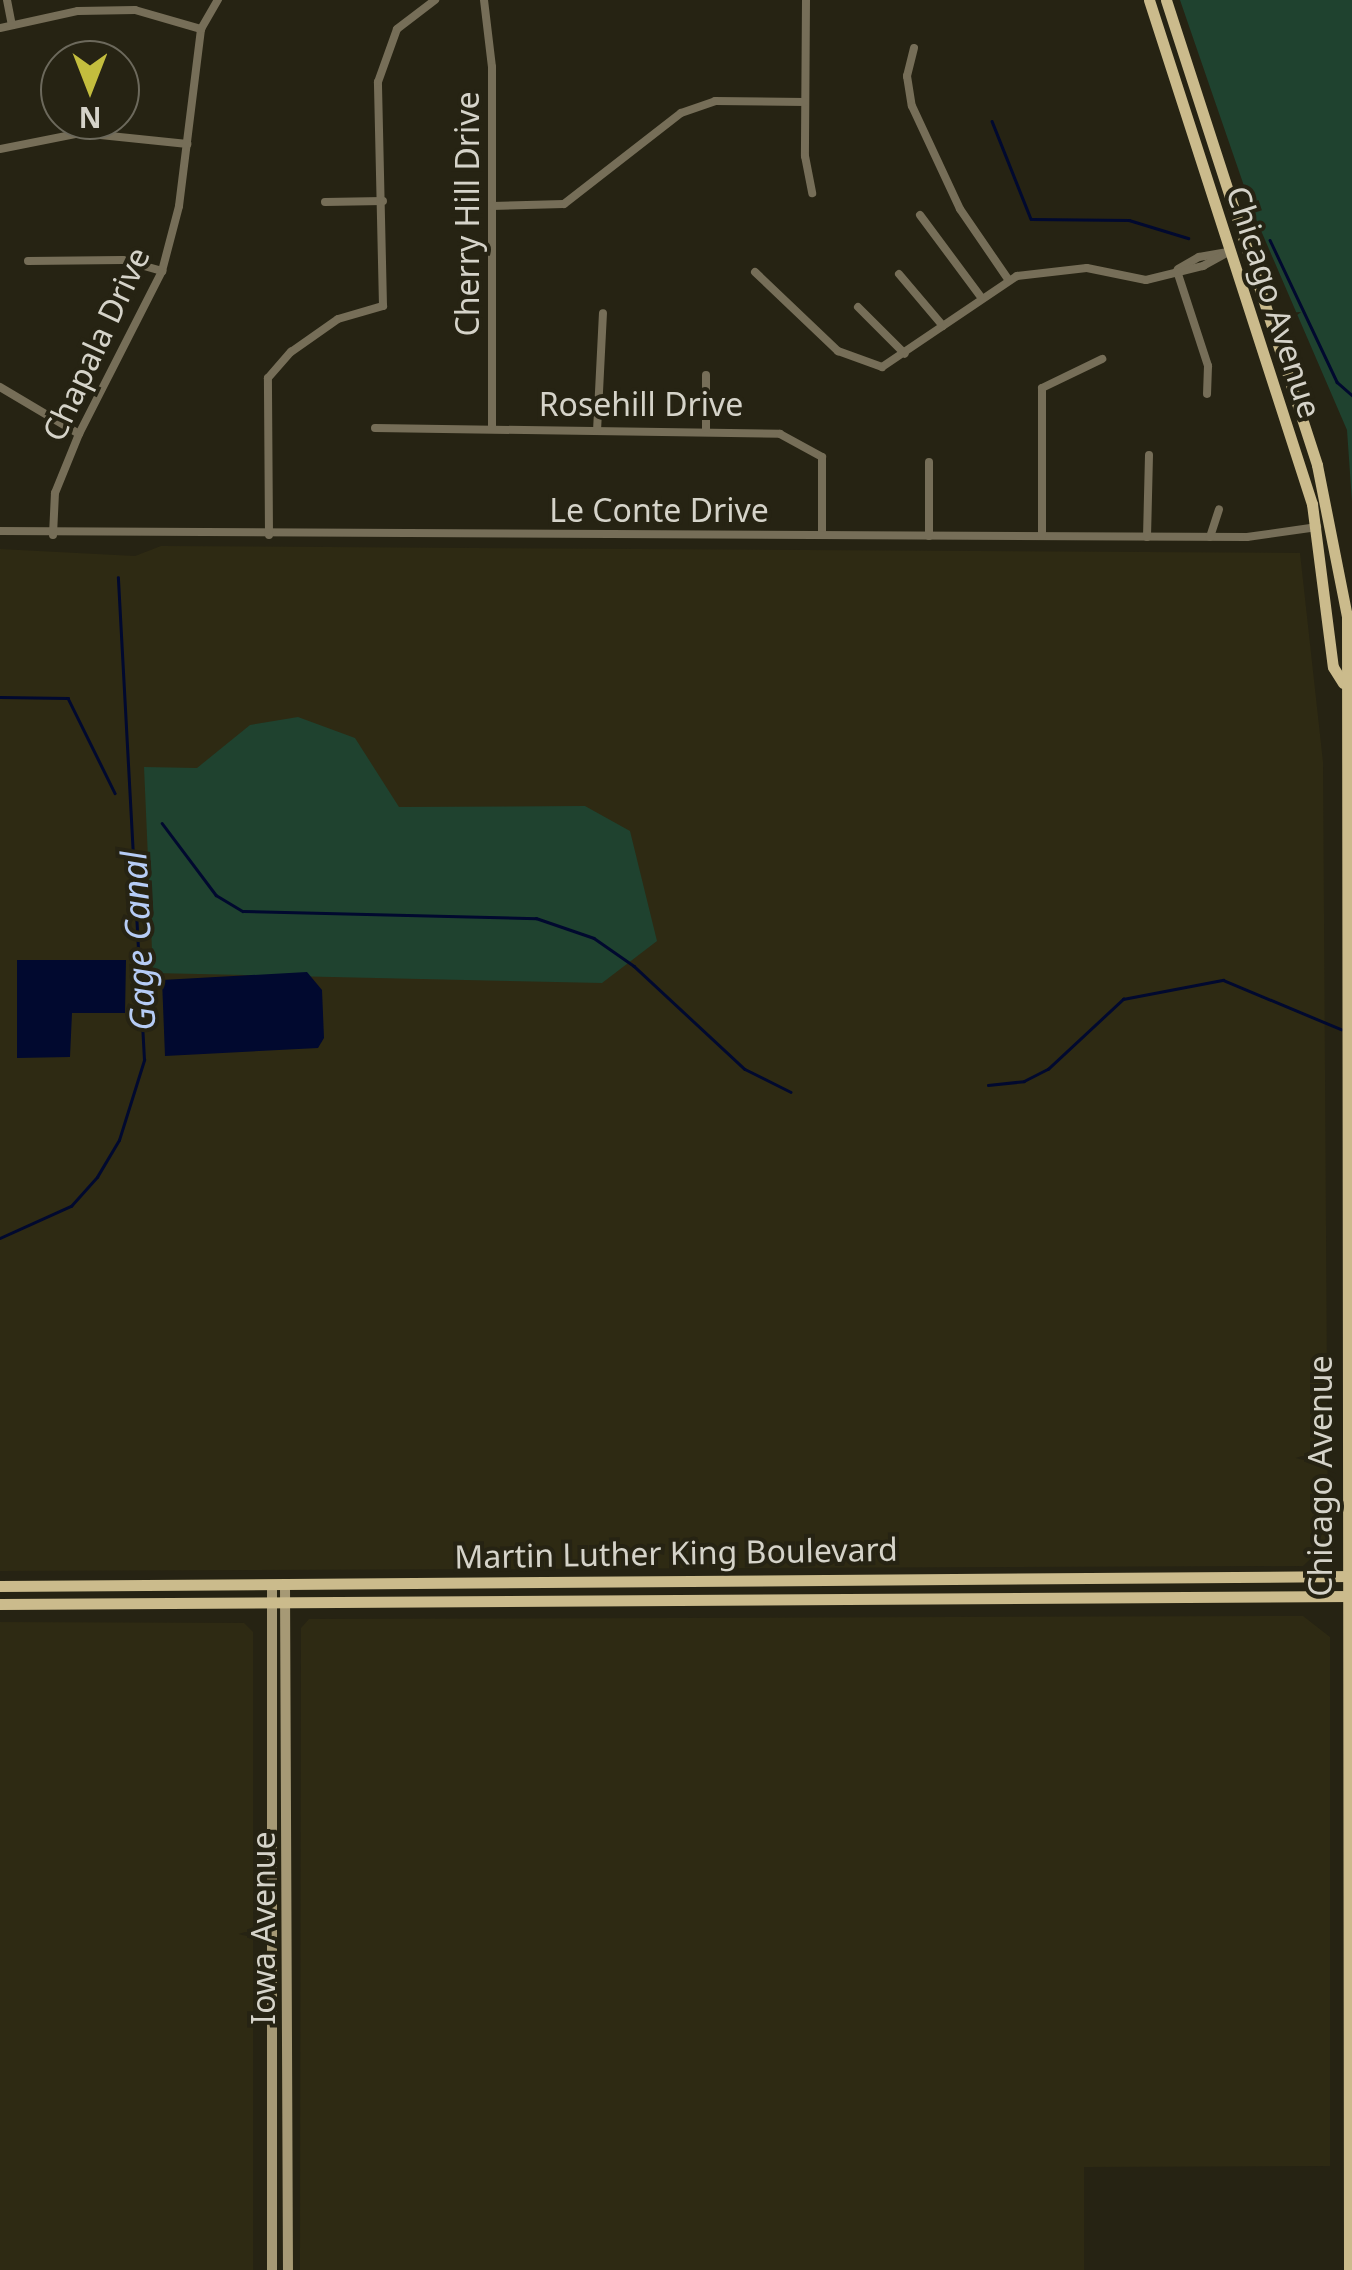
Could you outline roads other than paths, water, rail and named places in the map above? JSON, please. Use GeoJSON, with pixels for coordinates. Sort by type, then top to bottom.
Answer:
{"type":"FeatureCollection","features":[{"type":"Feature","properties":{"kind":"main road","name":"Chicago Avenue"},"geometry":{"type":"LineString","coordinates":[[1149,0],[1317,528],[1333,667],[1348,683]]}},
{"type":"Feature","properties":{"kind":"main road","name":"Chicago Avenue"},"geometry":{"type":"LineString","coordinates":[[1166,0],[1327,499],[1344,593],[1350,669],[1349,2270]]}},
{"type":"Feature","properties":{"kind":"main road"},"geometry":{"type":"LineString","coordinates":[[1327,499],[1317,528],[1329,537],[1344,593]]}},
{"type":"Feature","properties":{"kind":"main road","name":"Martin Luther King Boulevard"},"geometry":{"type":"LineString","coordinates":[[0,1586],[1350,1576]]}},
{"type":"Feature","properties":{"kind":"main road","name":"Martin Luther King Boulevard"},"geometry":{"type":"LineString","coordinates":[[0,1604],[1350,1596]]}},
{"type":"Feature","properties":{"kind":"street"},"geometry":{"type":"LineString","coordinates":[[7,0],[12,25]]}},
{"type":"Feature","properties":{"kind":"street","name":"Chapala Drive"},"geometry":{"type":"LineString","coordinates":[[53,535],[55,493],[79,434],[162,271],[187,144],[200,30],[218,0]]}},
{"type":"Feature","properties":{"kind":"street"},"geometry":{"type":"LineString","coordinates":[[268,535],[268,378],[290,352],[338,319],[383,306],[383,54],[396,30],[435,0]]}},
{"type":"Feature","properties":{"kind":"street","name":"Cherry Hill Drive"},"geometry":{"type":"LineString","coordinates":[[484,0],[492,67],[492,429]]}},
{"type":"Feature","properties":{"kind":"street"},"geometry":{"type":"LineString","coordinates":[[806,0],[805,102],[812,192]]}},
{"type":"Feature","properties":{"kind":"street"},"geometry":{"type":"LineString","coordinates":[[0,28],[78,11],[135,10],[200,30]]}},
{"type":"Feature","properties":{"kind":"street"},"geometry":{"type":"LineString","coordinates":[[914,48],[907,76],[912,106],[960,209],[1008,279]]}},
{"type":"Feature","properties":{"kind":"street"},"geometry":{"type":"LineString","coordinates":[[492,206],[564,204],[682,113],[715,101],[805,102]]}},
{"type":"Feature","properties":{"kind":"street"},"geometry":{"type":"LineString","coordinates":[[0,150],[81,133],[187,144]]}},
{"type":"Feature","properties":{"kind":"street"},"geometry":{"type":"LineString","coordinates":[[325,202],[383,201]]}},
{"type":"Feature","properties":{"kind":"street"},"geometry":{"type":"LineString","coordinates":[[920,215],[981,298]]}},
{"type":"Feature","properties":{"kind":"street"},"geometry":{"type":"LineString","coordinates":[[756,272],[838,351],[882,367],[1008,279],[1088,268],[1146,280],[1177,270],[1199,256],[1228,252]]}},
{"type":"Feature","properties":{"kind":"street"},"geometry":{"type":"LineString","coordinates":[[28,261],[123,260],[162,271]]}},
{"type":"Feature","properties":{"kind":"street"},"geometry":{"type":"LineString","coordinates":[[1177,270],[1208,366],[1206,394]]}},
{"type":"Feature","properties":{"kind":"street"},"geometry":{"type":"LineString","coordinates":[[899,274],[943,326]]}},
{"type":"Feature","properties":{"kind":"street"},"geometry":{"type":"LineString","coordinates":[[858,307],[905,354]]}},
{"type":"Feature","properties":{"kind":"street"},"geometry":{"type":"LineString","coordinates":[[597,431],[604,314]]}},
{"type":"Feature","properties":{"kind":"street"},"geometry":{"type":"LineString","coordinates":[[1042,536],[1042,388],[1102,359]]}},
{"type":"Feature","properties":{"kind":"street"},"geometry":{"type":"LineString","coordinates":[[706,375],[706,429]]}},
{"type":"Feature","properties":{"kind":"street"},"geometry":{"type":"LineString","coordinates":[[0,388],[79,434]]}},
{"type":"Feature","properties":{"kind":"street","name":"Rosehill Drive"},"geometry":{"type":"LineString","coordinates":[[375,428],[770,432],[822,456],[822,536]]}},
{"type":"Feature","properties":{"kind":"street"},"geometry":{"type":"LineString","coordinates":[[1147,537],[1149,455]]}},
{"type":"Feature","properties":{"kind":"street"},"geometry":{"type":"LineString","coordinates":[[929,462],[929,536]]}},
{"type":"Feature","properties":{"kind":"street"},"geometry":{"type":"LineString","coordinates":[[1210,537],[1220,509]]}},
{"type":"Feature","properties":{"kind":"street","name":"Le Conte Drive"},"geometry":{"type":"LineString","coordinates":[[0,531],[53,535],[1210,537],[1317,528]]}},
{"type":"Feature","properties":{"kind":"street","name":"Iowa Avenue"},"geometry":{"type":"LineString","coordinates":[[272,2270],[272,1604],[278,1586]]}},
{"type":"Feature","properties":{"kind":"street","name":"Iowa Avenue"},"geometry":{"type":"LineString","coordinates":[[278,1586],[286,1604],[288,2270]]}},
{"type":"Feature","properties":{"kind":"water"},"geometry":{"type":"Polygon","coordinates":[[[17,960],[126,960],[125,1013],[72,1013],[70,1057],[17,1058],[17,960]]]}},
{"type":"Feature","properties":{"kind":"water"},"geometry":{"type":"Polygon","coordinates":[[[307,972],[322,990],[324,1038],[318,1048],[165,1056],[162,980],[307,972]]]}},
{"type":"Feature","properties":{"kind":"waterway"},"geometry":{"type":"LineString","coordinates":[[992,121],[1031,219],[1129,220],[1188,238]]}},
{"type":"Feature","properties":{"kind":"waterway"},"geometry":{"type":"LineString","coordinates":[[1270,240],[1337,382],[1352,395]]}},
{"type":"Feature","properties":{"kind":"waterway","name":"Gage Canal"},"geometry":{"type":"LineString","coordinates":[[0,1238],[71,1206],[97,1177],[119,1140],[144,1060],[118,578]]}},
{"type":"Feature","properties":{"kind":"waterway"},"geometry":{"type":"LineString","coordinates":[[0,697],[68,698],[115,793]]}},
{"type":"Feature","properties":{"kind":"waterway"},"geometry":{"type":"LineString","coordinates":[[162,823],[216,895],[243,911],[536,918],[594,938],[634,966],[745,1069],[791,1092]]}},
{"type":"Feature","properties":{"kind":"waterway"},"geometry":{"type":"LineString","coordinates":[[988,1085],[1024,1081],[1048,1069],[1123,999],[1223,980],[1341,1029]]}}]}
